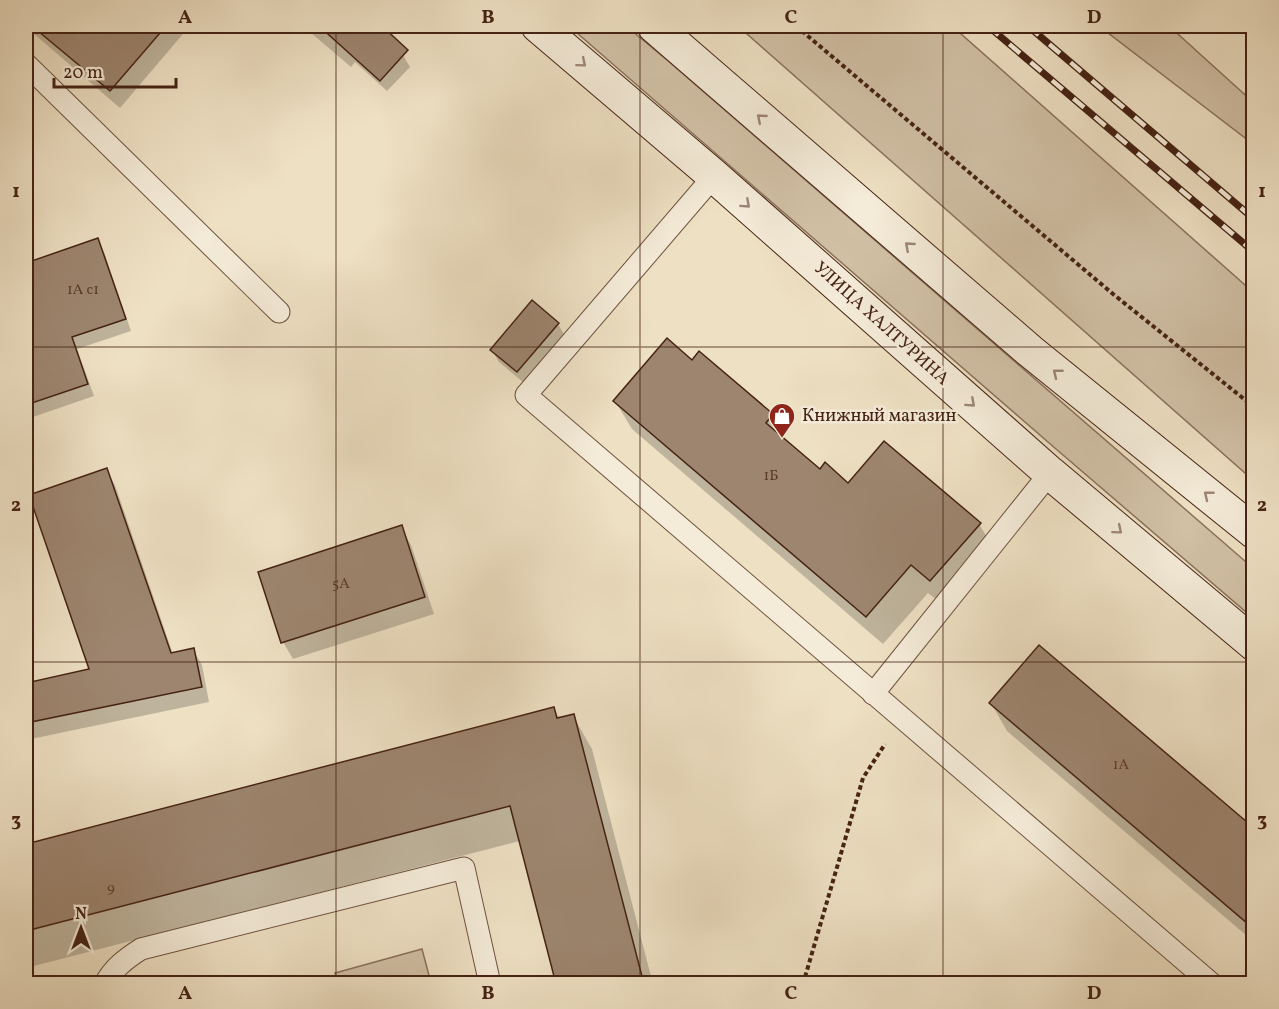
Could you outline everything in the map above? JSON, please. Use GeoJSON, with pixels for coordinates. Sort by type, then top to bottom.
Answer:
{"type":"FeatureCollection","features":[{"type":"Feature","properties":{"kind":"main road","name":"УЛИЦА ХАЛТУРИНА"},"geometry":{"type":"LineString","coordinates":[[538,26],[714,176],[1050,473],[1254,644]]}},
{"type":"Feature","properties":{"kind":"main road"},"geometry":{"type":"LineString","coordinates":[[654,26],[1030,351],[1254,532]]}},
{"type":"Feature","properties":{"kind":"lane"},"geometry":{"type":"LineString","coordinates":[[26,64],[279,312]]}},
{"type":"Feature","properties":{"kind":"lane"},"geometry":{"type":"LineString","coordinates":[[714,176],[526,395],[1212,984]]}},
{"type":"Feature","properties":{"kind":"lane"},"geometry":{"type":"LineString","coordinates":[[873,694],[1050,473]]}},
{"type":"Feature","properties":{"kind":"lane"},"geometry":{"type":"LineString","coordinates":[[105,984],[112,972],[124,960],[141,949],[464,868],[490,984]]}},
{"type":"Feature","properties":{"kind":"path"},"geometry":{"type":"LineString","coordinates":[[796,26],[1113,294],[1254,406]]}},
{"type":"Feature","properties":{"kind":"path"},"geometry":{"type":"LineString","coordinates":[[803,984],[863,778],[902,718]]}},
{"type":"Feature","properties":{"kind":"shaded area"},"geometry":{"type":"Polygon","coordinates":[[[569,26],[626,26],[667,60],[1253,568],[1253,618],[1056,449],[569,26]]]}},
{"type":"Feature","properties":{"kind":"shaded area"},"geometry":{"type":"Polygon","coordinates":[[[738,26],[952,26],[1253,292],[1253,480],[738,26]]]}},
{"type":"Feature","properties":{"kind":"shaded area"},"geometry":{"type":"Polygon","coordinates":[[[1099,26],[1169,26],[1253,102],[1253,144],[1099,26]]]}},
{"type":"Feature","properties":{"kind":"shaded area"},"geometry":{"type":"Polygon","coordinates":[[[422,949],[431,983],[338,983],[335,973],[422,949]]]}},
{"type":"Feature","properties":{"kind":"building"},"geometry":{"type":"Polygon","coordinates":[[[32,26],[166,26],[110,91],[32,26]]]}},
{"type":"Feature","properties":{"kind":"building"},"geometry":{"type":"Polygon","coordinates":[[[319,26],[382,26],[408,50],[380,81],[319,26]]]}},
{"type":"Feature","properties":{"kind":"building"},"geometry":{"type":"Polygon","coordinates":[[[98,238],[126,319],[72,337],[88,384],[26,405],[26,263],[98,238]]]}},
{"type":"Feature","properties":{"kind":"building"},"geometry":{"type":"Polygon","coordinates":[[[532,300],[559,323],[517,372],[490,350],[532,300]]]}},
{"type":"Feature","properties":{"kind":"building"},"geometry":{"type":"Polygon","coordinates":[[[667,338],[692,360],[699,351],[773,414],[766,423],[820,469],[825,462],[848,483],[884,441],[981,523],[930,581],[911,565],[866,617],[613,401],[667,338]]]}},
{"type":"Feature","properties":{"kind":"building"},"geometry":{"type":"Polygon","coordinates":[[[107,468],[171,653],[194,648],[202,687],[26,723],[26,683],[89,669],[29,495],[107,468]]]}},
{"type":"Feature","properties":{"kind":"building"},"geometry":{"type":"Polygon","coordinates":[[[402,525],[425,597],[281,643],[258,572],[402,525]]]}},
{"type":"Feature","properties":{"kind":"building"},"geometry":{"type":"Polygon","coordinates":[[[1039,645],[1254,828],[1254,929],[989,703],[1039,645]]]}},
{"type":"Feature","properties":{"kind":"building"},"geometry":{"type":"Polygon","coordinates":[[[554,707],[557,718],[574,714],[644,984],[556,984],[510,806],[26,931],[26,844],[554,707]]]}},
{"type":"Feature","properties":{"kind":"railway"},"geometry":{"type":"LineString","coordinates":[[988,26],[1254,252]]}},
{"type":"Feature","properties":{"kind":"railway"},"geometry":{"type":"LineString","coordinates":[[1028,26],[1254,219]]}},
{"type":"Feature","properties":{"kind":"place","name":"Книжный магазин"},"geometry":{"type":"Point","coordinates":[782,439]}}]}
